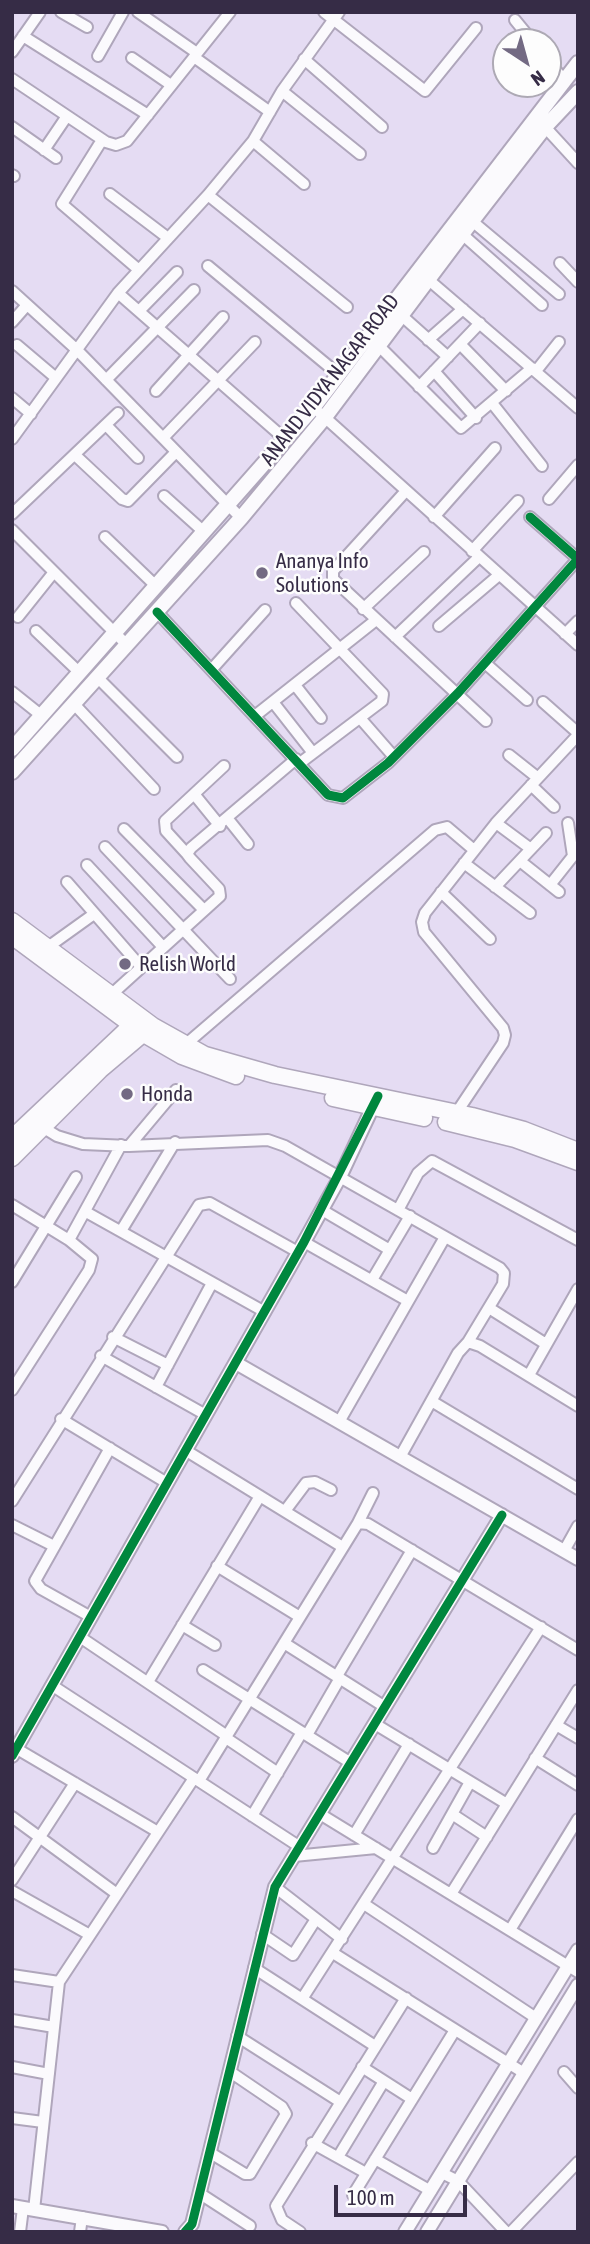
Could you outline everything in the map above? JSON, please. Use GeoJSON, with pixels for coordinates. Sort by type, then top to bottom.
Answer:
{"type":"FeatureCollection","features":[{"type":"Feature","properties":{"kind":"main road","name":"ANAND VIDYA NAGAR ROAD"},"geometry":{"type":"LineString","coordinates":[[12,749],[286,440],[319,413],[338,374],[417,269],[570,76]]}},
{"type":"Feature","properties":{"kind":"main road","name":"ANAND VIDYA NAGAR ROAD"},"geometry":{"type":"LineString","coordinates":[[12,772],[241,518],[319,413],[401,316],[545,127],[577,93]]}},
{"type":"Feature","properties":{"kind":"main road"},"geometry":{"type":"LineString","coordinates":[[12,921],[112,994],[142,1026],[223,1062],[375,1102]]}},
{"type":"Feature","properties":{"kind":"main road"},"geometry":{"type":"LineString","coordinates":[[12,936],[142,1026],[215,1071],[524,1130],[578,1151]]}},
{"type":"Feature","properties":{"kind":"main road"},"geometry":{"type":"LineString","coordinates":[[12,1139],[36,1123],[100,1070],[142,1026]]}},
{"type":"Feature","properties":{"kind":"main road"},"geometry":{"type":"LineString","coordinates":[[453,1118],[578,1162]]}},
{"type":"Feature","properties":{"kind":"main road"},"geometry":{"type":"LineString","coordinates":[[12,1158],[36,1123]]}},
{"type":"Feature","properties":{"kind":"street"},"geometry":{"type":"LineString","coordinates":[[61,12],[87,27]]}},
{"type":"Feature","properties":{"kind":"street"},"geometry":{"type":"LineString","coordinates":[[98,56],[123,12]]}},
{"type":"Feature","properties":{"kind":"street"},"geometry":{"type":"LineString","coordinates":[[138,12],[270,112]]}},
{"type":"Feature","properties":{"kind":"street"},"geometry":{"type":"LineString","coordinates":[[12,79],[102,140],[116,145],[127,141],[229,13]]}},
{"type":"Feature","properties":{"kind":"street"},"geometry":{"type":"LineString","coordinates":[[13,48],[36,14]]}},
{"type":"Feature","properties":{"kind":"street"},"geometry":{"type":"LineString","coordinates":[[12,439],[118,293],[208,195],[253,141],[332,15],[425,91],[476,28]]}},
{"type":"Feature","properties":{"kind":"street"},"geometry":{"type":"LineString","coordinates":[[515,20],[522,28]]}},
{"type":"Feature","properties":{"kind":"street"},"geometry":{"type":"LineString","coordinates":[[23,36],[148,115]]}},
{"type":"Feature","properties":{"kind":"street"},"geometry":{"type":"LineString","coordinates":[[132,58],[171,85]]}},
{"type":"Feature","properties":{"kind":"street"},"geometry":{"type":"LineString","coordinates":[[304,59],[382,127]]}},
{"type":"Feature","properties":{"kind":"street"},"geometry":{"type":"LineString","coordinates":[[570,76],[577,93]]}},
{"type":"Feature","properties":{"kind":"street"},"geometry":{"type":"LineString","coordinates":[[282,91],[360,155]]}},
{"type":"Feature","properties":{"kind":"street"},"geometry":{"type":"LineString","coordinates":[[44,150],[67,116]]}},
{"type":"Feature","properties":{"kind":"street"},"geometry":{"type":"LineString","coordinates":[[12,127],[56,158]]}},
{"type":"Feature","properties":{"kind":"street"},"geometry":{"type":"LineString","coordinates":[[545,127],[578,163]]}},
{"type":"Feature","properties":{"kind":"street"},"geometry":{"type":"LineString","coordinates":[[102,140],[62,204],[139,270]]}},
{"type":"Feature","properties":{"kind":"street"},"geometry":{"type":"LineString","coordinates":[[253,141],[304,184]]}},
{"type":"Feature","properties":{"kind":"street"},"geometry":{"type":"LineString","coordinates":[[110,194],[168,239]]}},
{"type":"Feature","properties":{"kind":"street"},"geometry":{"type":"LineString","coordinates":[[208,195],[347,307]]}},
{"type":"Feature","properties":{"kind":"street"},"geometry":{"type":"LineString","coordinates":[[472,221],[559,294]]}},
{"type":"Feature","properties":{"kind":"street"},"geometry":{"type":"LineString","coordinates":[[462,234],[542,305]]}},
{"type":"Feature","properties":{"kind":"street"},"geometry":{"type":"LineString","coordinates":[[560,263],[578,282]]}},
{"type":"Feature","properties":{"kind":"street"},"geometry":{"type":"LineString","coordinates":[[208,266],[338,374]]}},
{"type":"Feature","properties":{"kind":"street"},"geometry":{"type":"LineString","coordinates":[[417,269],[578,408]]}},
{"type":"Feature","properties":{"kind":"street"},"geometry":{"type":"LineString","coordinates":[[139,311],[177,272]]}},
{"type":"Feature","properties":{"kind":"street"},"geometry":{"type":"LineString","coordinates":[[106,380],[194,290]]}},
{"type":"Feature","properties":{"kind":"street"},"geometry":{"type":"LineString","coordinates":[[12,291],[77,350],[241,518]]}},
{"type":"Feature","properties":{"kind":"street"},"geometry":{"type":"LineString","coordinates":[[118,293],[286,440]]}},
{"type":"Feature","properties":{"kind":"street"},"geometry":{"type":"LineString","coordinates":[[12,322],[27,305]]}},
{"type":"Feature","properties":{"kind":"street"},"geometry":{"type":"LineString","coordinates":[[428,340],[463,309]]}},
{"type":"Feature","properties":{"kind":"street"},"geometry":{"type":"LineString","coordinates":[[401,316],[448,357]]}},
{"type":"Feature","properties":{"kind":"street"},"geometry":{"type":"LineString","coordinates":[[156,391],[223,317]]}},
{"type":"Feature","properties":{"kind":"street"},"geometry":{"type":"LineString","coordinates":[[419,387],[480,323]]}},
{"type":"Feature","properties":{"kind":"street"},"geometry":{"type":"LineString","coordinates":[[163,438],[255,342]]}},
{"type":"Feature","properties":{"kind":"street"},"geometry":{"type":"LineString","coordinates":[[378,345],[458,427],[464,427],[534,370],[559,342]]}},
{"type":"Feature","properties":{"kind":"street"},"geometry":{"type":"LineString","coordinates":[[460,344],[506,391]]}},
{"type":"Feature","properties":{"kind":"street"},"geometry":{"type":"LineString","coordinates":[[17,345],[56,378]]}},
{"type":"Feature","properties":{"kind":"street"},"geometry":{"type":"LineString","coordinates":[[434,371],[476,418]]}},
{"type":"Feature","properties":{"kind":"street"},"geometry":{"type":"LineString","coordinates":[[12,398],[31,414]]}},
{"type":"Feature","properties":{"kind":"street"},"geometry":{"type":"LineString","coordinates":[[492,404],[542,466]]}},
{"type":"Feature","properties":{"kind":"street"},"geometry":{"type":"LineString","coordinates":[[12,514],[118,413]]}},
{"type":"Feature","properties":{"kind":"street"},"geometry":{"type":"LineString","coordinates":[[319,413],[578,645]]}},
{"type":"Feature","properties":{"kind":"street"},"geometry":{"type":"LineString","coordinates":[[106,425],[138,458]]}},
{"type":"Feature","properties":{"kind":"street"},"geometry":{"type":"LineString","coordinates":[[434,517],[495,448]]}},
{"type":"Feature","properties":{"kind":"street"},"geometry":{"type":"LineString","coordinates":[[75,455],[122,499],[128,501],[176,452]]}},
{"type":"Feature","properties":{"kind":"street"},"geometry":{"type":"LineString","coordinates":[[549,499],[578,465]]}},
{"type":"Feature","properties":{"kind":"street"},"geometry":{"type":"LineString","coordinates":[[405,492],[333,571],[335,583],[486,721]]}},
{"type":"Feature","properties":{"kind":"street"},"geometry":{"type":"LineString","coordinates":[[164,496],[204,532]]}},
{"type":"Feature","properties":{"kind":"street"},"geometry":{"type":"LineString","coordinates":[[395,637],[475,554],[518,501]]}},
{"type":"Feature","properties":{"kind":"street"},"geometry":{"type":"LineString","coordinates":[[157,612],[336,799],[349,794],[394,757],[458,693],[578,559],[530,517]]}},
{"type":"Feature","properties":{"kind":"street"},"geometry":{"type":"LineString","coordinates":[[14,537],[54,572],[127,645]]}},
{"type":"Feature","properties":{"kind":"street"},"geometry":{"type":"LineString","coordinates":[[105,537],[156,586]]}},
{"type":"Feature","properties":{"kind":"street"},"geometry":{"type":"LineString","coordinates":[[363,609],[424,552]]}},
{"type":"Feature","properties":{"kind":"street"},"geometry":{"type":"LineString","coordinates":[[18,617],[54,572]]}},
{"type":"Feature","properties":{"kind":"street"},"geometry":{"type":"LineString","coordinates":[[439,626],[499,575]]}},
{"type":"Feature","properties":{"kind":"street"},"geometry":{"type":"LineString","coordinates":[[187,854],[298,761],[313,753],[382,701],[383,694],[296,603]]}},
{"type":"Feature","properties":{"kind":"street"},"geometry":{"type":"LineString","coordinates":[[212,669],[265,610]]}},
{"type":"Feature","properties":{"kind":"street"},"geometry":{"type":"LineString","coordinates":[[256,715],[376,620]]}},
{"type":"Feature","properties":{"kind":"street"},"geometry":{"type":"LineString","coordinates":[[565,634],[578,621]]}},
{"type":"Feature","properties":{"kind":"street"},"geometry":{"type":"LineString","coordinates":[[36,631],[80,673]]}},
{"type":"Feature","properties":{"kind":"street"},"geometry":{"type":"LineString","coordinates":[[485,663],[527,700]]}},
{"type":"Feature","properties":{"kind":"street"},"geometry":{"type":"LineString","coordinates":[[98,678],[177,757]]}},
{"type":"Feature","properties":{"kind":"street"},"geometry":{"type":"LineString","coordinates":[[295,685],[321,718]]}},
{"type":"Feature","properties":{"kind":"street"},"geometry":{"type":"LineString","coordinates":[[12,692],[42,716]]}},
{"type":"Feature","properties":{"kind":"street"},"geometry":{"type":"LineString","coordinates":[[273,702],[313,753]]}},
{"type":"Feature","properties":{"kind":"street"},"geometry":{"type":"LineString","coordinates":[[453,1118],[503,1043],[505,1035],[503,1028],[424,932],[422,922],[425,913],[496,823],[578,734],[543,702]]}},
{"type":"Feature","properties":{"kind":"street"},"geometry":{"type":"LineString","coordinates":[[74,704],[154,789]]}},
{"type":"Feature","properties":{"kind":"street"},"geometry":{"type":"LineString","coordinates":[[360,718],[394,757]]}},
{"type":"Feature","properties":{"kind":"street"},"geometry":{"type":"LineString","coordinates":[[509,755],[554,807]]}},
{"type":"Feature","properties":{"kind":"street"},"geometry":{"type":"LineString","coordinates":[[112,994],[221,892],[163,827],[224,765]]}},
{"type":"Feature","properties":{"kind":"street"},"geometry":{"type":"LineString","coordinates":[[194,793],[248,844]]}},
{"type":"Feature","properties":{"kind":"street"},"geometry":{"type":"LineString","coordinates":[[496,823],[531,849]]}},
{"type":"Feature","properties":{"kind":"street"},"geometry":{"type":"LineString","coordinates":[[520,861],[554,888],[575,856],[574,836],[568,823]]}},
{"type":"Feature","properties":{"kind":"street"},"geometry":{"type":"LineString","coordinates":[[185,1045],[435,830],[447,827],[474,850]]}},
{"type":"Feature","properties":{"kind":"street"},"geometry":{"type":"LineString","coordinates":[[124,829],[204,910]]}},
{"type":"Feature","properties":{"kind":"street"},"geometry":{"type":"LineString","coordinates":[[495,887],[546,833]]}},
{"type":"Feature","properties":{"kind":"street"},"geometry":{"type":"LineString","coordinates":[[105,847],[230,979]]}},
{"type":"Feature","properties":{"kind":"street"},"geometry":{"type":"LineString","coordinates":[[464,863],[530,913]]}},
{"type":"Feature","properties":{"kind":"street"},"geometry":{"type":"LineString","coordinates":[[87,864],[163,947]]}},
{"type":"Feature","properties":{"kind":"street"},"geometry":{"type":"LineString","coordinates":[[67,882],[141,967]]}},
{"type":"Feature","properties":{"kind":"street"},"geometry":{"type":"LineString","coordinates":[[441,892],[490,939]]}},
{"type":"Feature","properties":{"kind":"street"},"geometry":{"type":"LineString","coordinates":[[48,947],[94,914]]}},
{"type":"Feature","properties":{"kind":"street"},"geometry":{"type":"LineString","coordinates":[[69,1240],[125,1145],[176,1090]]}},
{"type":"Feature","properties":{"kind":"street"},"geometry":{"type":"LineString","coordinates":[[158,1832],[14,1750],[53,1686],[322,1210],[375,1102]]}},
{"type":"Feature","properties":{"kind":"street"},"geometry":{"type":"LineString","coordinates":[[36,1123],[70,1141],[125,1145],[268,1140],[285,1146],[411,1216],[504,1273],[503,1284],[468,1342],[458,1353],[400,1457]]}},
{"type":"Feature","properties":{"kind":"street"},"geometry":{"type":"LineString","coordinates":[[121,1231],[175,1142]]}},
{"type":"Feature","properties":{"kind":"street"},"geometry":{"type":"LineString","coordinates":[[398,1210],[418,1173],[432,1161],[578,1240]]}},
{"type":"Feature","properties":{"kind":"street"},"geometry":{"type":"LineString","coordinates":[[12,1282],[76,1177]]}},
{"type":"Feature","properties":{"kind":"street"},"geometry":{"type":"LineString","coordinates":[[12,1501],[193,1211],[205,1202],[372,1280],[408,1301]]}},
{"type":"Feature","properties":{"kind":"street"},"geometry":{"type":"LineString","coordinates":[[12,1205],[89,1254],[92,1264],[12,1390]]}},
{"type":"Feature","properties":{"kind":"street"},"geometry":{"type":"LineString","coordinates":[[322,1210],[390,1250]]}},
{"type":"Feature","properties":{"kind":"street"},"geometry":{"type":"LineString","coordinates":[[86,1212],[265,1312]]}},
{"type":"Feature","properties":{"kind":"street"},"geometry":{"type":"LineString","coordinates":[[372,1280],[411,1216]]}},
{"type":"Feature","properties":{"kind":"street"},"geometry":{"type":"LineString","coordinates":[[339,1422],[445,1237]]}},
{"type":"Feature","properties":{"kind":"street"},"geometry":{"type":"LineString","coordinates":[[156,1387],[212,1283]]}},
{"type":"Feature","properties":{"kind":"street"},"geometry":{"type":"LineString","coordinates":[[529,1376],[578,1289]]}},
{"type":"Feature","properties":{"kind":"street"},"geometry":{"type":"LineString","coordinates":[[489,1308],[546,1344]]}},
{"type":"Feature","properties":{"kind":"street"},"geometry":{"type":"LineString","coordinates":[[113,1337],[168,1365]]}},
{"type":"Feature","properties":{"kind":"street"},"geometry":{"type":"LineString","coordinates":[[468,1342],[480,1346],[578,1406]]}},
{"type":"Feature","properties":{"kind":"street"},"geometry":{"type":"LineString","coordinates":[[101,1356],[206,1415]]}},
{"type":"Feature","properties":{"kind":"street"},"geometry":{"type":"LineString","coordinates":[[236,1363],[578,1559]]}},
{"type":"Feature","properties":{"kind":"street"},"geometry":{"type":"LineString","coordinates":[[433,1402],[578,1489]]}},
{"type":"Feature","properties":{"kind":"street"},"geometry":{"type":"LineString","coordinates":[[61,1419],[167,1483]]}},
{"type":"Feature","properties":{"kind":"street"},"geometry":{"type":"LineString","coordinates":[[92,1617],[38,1586],[36,1576],[110,1448]]}},
{"type":"Feature","properties":{"kind":"street"},"geometry":{"type":"LineString","coordinates":[[185,1450],[341,1546]]}},
{"type":"Feature","properties":{"kind":"street"},"geometry":{"type":"LineString","coordinates":[[12,1474],[23,1481]]}},
{"type":"Feature","properties":{"kind":"street"},"geometry":{"type":"LineString","coordinates":[[285,1511],[306,1483],[315,1482],[331,1490]]}},
{"type":"Feature","properties":{"kind":"street"},"geometry":{"type":"LineString","coordinates":[[20,2232],[43,2122],[59,1982],[158,1832],[227,1737],[341,1546],[358,1523],[373,1493]]}},
{"type":"Feature","properties":{"kind":"street"},"geometry":{"type":"LineString","coordinates":[[148,1682],[260,1496]]}},
{"type":"Feature","properties":{"kind":"street"},"geometry":{"type":"LineString","coordinates":[[185,2232],[192,2224],[275,1887],[502,1515]]}},
{"type":"Feature","properties":{"kind":"street"},"geometry":{"type":"LineString","coordinates":[[358,1523],[368,1524],[578,1650]]}},
{"type":"Feature","properties":{"kind":"street"},"geometry":{"type":"LineString","coordinates":[[12,1525],[54,1546]]}},
{"type":"Feature","properties":{"kind":"street"},"geometry":{"type":"LineString","coordinates":[[564,1551],[578,1526]]}},
{"type":"Feature","properties":{"kind":"street"},"geometry":{"type":"LineString","coordinates":[[252,1816],[305,1733],[412,1550]]}},
{"type":"Feature","properties":{"kind":"street"},"geometry":{"type":"LineString","coordinates":[[217,1566],[300,1617]]}},
{"type":"Feature","properties":{"kind":"street"},"geometry":{"type":"LineString","coordinates":[[182,1625],[215,1644]]}},
{"type":"Feature","properties":{"kind":"street"},"geometry":{"type":"LineString","coordinates":[[302,1999],[541,1628]]}},
{"type":"Feature","properties":{"kind":"street"},"geometry":{"type":"LineString","coordinates":[[80,1637],[278,1773]]}},
{"type":"Feature","properties":{"kind":"street"},"geometry":{"type":"LineString","coordinates":[[284,1643],[385,1707]]}},
{"type":"Feature","properties":{"kind":"street"},"geometry":{"type":"LineString","coordinates":[[203,1670],[351,1763]]}},
{"type":"Feature","properties":{"kind":"street"},"geometry":{"type":"LineString","coordinates":[[53,1686],[252,1816],[297,1852],[376,1848]]}},
{"type":"Feature","properties":{"kind":"street"},"geometry":{"type":"LineString","coordinates":[[451,1894],[578,1690]]}},
{"type":"Feature","properties":{"kind":"street"},"geometry":{"type":"LineString","coordinates":[[375,1724],[507,1804]]}},
{"type":"Feature","properties":{"kind":"street"},"geometry":{"type":"LineString","coordinates":[[556,1726],[578,1738]]}},
{"type":"Feature","properties":{"kind":"street"},"geometry":{"type":"LineString","coordinates":[[354,1835],[409,1744]]}},
{"type":"Feature","properties":{"kind":"street"},"geometry":{"type":"LineString","coordinates":[[536,1758],[578,1786]]}},
{"type":"Feature","properties":{"kind":"street"},"geometry":{"type":"LineString","coordinates":[[433,1848],[470,1782]]}},
{"type":"Feature","properties":{"kind":"street"},"geometry":{"type":"LineString","coordinates":[[12,1880],[75,1783]]}},
{"type":"Feature","properties":{"kind":"street"},"geometry":{"type":"LineString","coordinates":[[320,1814],[573,1969]]}},
{"type":"Feature","properties":{"kind":"street"},"geometry":{"type":"LineString","coordinates":[[452,1814],[487,1837]]}},
{"type":"Feature","properties":{"kind":"street"},"geometry":{"type":"LineString","coordinates":[[12,1817],[117,1894]]}},
{"type":"Feature","properties":{"kind":"street"},"geometry":{"type":"LineString","coordinates":[[510,1930],[578,1819]]}},
{"type":"Feature","properties":{"kind":"street"},"geometry":{"type":"LineString","coordinates":[[275,1887],[342,1939]]}},
{"type":"Feature","properties":{"kind":"street"},"geometry":{"type":"LineString","coordinates":[[12,1891],[90,1935]]}},
{"type":"Feature","properties":{"kind":"street"},"geometry":{"type":"LineString","coordinates":[[364,1905],[536,2018]]}},
{"type":"Feature","properties":{"kind":"street"},"geometry":{"type":"LineString","coordinates":[[262,1934],[293,1955],[316,1919]]}},
{"type":"Feature","properties":{"kind":"street"},"geometry":{"type":"LineString","coordinates":[[405,2232],[536,2018],[573,1969],[578,1950]]}},
{"type":"Feature","properties":{"kind":"street"},"geometry":{"type":"LineString","coordinates":[[334,1953],[524,2073]]}},
{"type":"Feature","properties":{"kind":"street"},"geometry":{"type":"LineString","coordinates":[[254,1968],[375,2046]]}},
{"type":"Feature","properties":{"kind":"street"},"geometry":{"type":"LineString","coordinates":[[12,1975],[59,1982]]}},
{"type":"Feature","properties":{"kind":"street"},"geometry":{"type":"LineString","coordinates":[[427,2232],[576,1991]]}},
{"type":"Feature","properties":{"kind":"street"},"geometry":{"type":"LineString","coordinates":[[300,2232],[282,2220],[276,2206],[312,2143],[406,1998]]}},
{"type":"Feature","properties":{"kind":"street"},"geometry":{"type":"LineString","coordinates":[[12,2020],[54,2026]]}},
{"type":"Feature","properties":{"kind":"street"},"geometry":{"type":"LineString","coordinates":[[353,2194],[455,2030]]}},
{"type":"Feature","properties":{"kind":"street"},"geometry":{"type":"LineString","coordinates":[[237,2036],[340,2101]]}},
{"type":"Feature","properties":{"kind":"street"},"geometry":{"type":"LineString","coordinates":[[12,2067],[49,2074]]}},
{"type":"Feature","properties":{"kind":"street"},"geometry":{"type":"LineString","coordinates":[[362,2067],[412,2099]]}},
{"type":"Feature","properties":{"kind":"street"},"geometry":{"type":"LineString","coordinates":[[209,2152],[245,2174],[250,2174],[286,2114],[282,2106],[229,2071]]}},
{"type":"Feature","properties":{"kind":"street"},"geometry":{"type":"LineString","coordinates":[[564,2072],[578,2088]]}},
{"type":"Feature","properties":{"kind":"street"},"geometry":{"type":"LineString","coordinates":[[338,2157],[384,2081]]}},
{"type":"Feature","properties":{"kind":"street"},"geometry":{"type":"LineString","coordinates":[[12,2118],[43,2122]]}},
{"type":"Feature","properties":{"kind":"street"},"geometry":{"type":"LineString","coordinates":[[312,2143],[366,2173]]}},
{"type":"Feature","properties":{"kind":"street"},"geometry":{"type":"LineString","coordinates":[[375,2159],[431,2191]]}},
{"type":"Feature","properties":{"kind":"street"},"geometry":{"type":"LineString","coordinates":[[442,2173],[458,2181],[509,2232],[578,2162]]}},
{"type":"Feature","properties":{"kind":"street"},"geometry":{"type":"LineString","coordinates":[[200,2193],[250,2226]]}},
{"type":"Feature","properties":{"kind":"street"},"geometry":{"type":"LineString","coordinates":[[23,2208],[162,2232]]}},
{"type":"Feature","properties":{"kind":"street"},"geometry":{"type":"LineString","coordinates":[[80,2232],[82,2217]]}},
{"type":"Feature","properties":{"kind":"cycle path"},"geometry":{"type":"LineString","coordinates":[[157,612],[328,795],[343,798],[388,763],[458,693],[578,559],[530,517]]}},
{"type":"Feature","properties":{"kind":"cycle path"},"geometry":{"type":"LineString","coordinates":[[12,1756],[304,1242],[378,1096]]}},
{"type":"Feature","properties":{"kind":"cycle path"},"geometry":{"type":"LineString","coordinates":[[185,2232],[192,2224],[275,1887],[502,1515]]}},
{"type":"Feature","properties":{"kind":"place","name":"Ananya Info Solutions"},"geometry":{"type":"Point","coordinates":[262,573]}},
{"type":"Feature","properties":{"kind":"place","name":"Relish World"},"geometry":{"type":"Point","coordinates":[125,964]}},
{"type":"Feature","properties":{"kind":"place","name":"Honda"},"geometry":{"type":"Point","coordinates":[127,1094]}}]}
